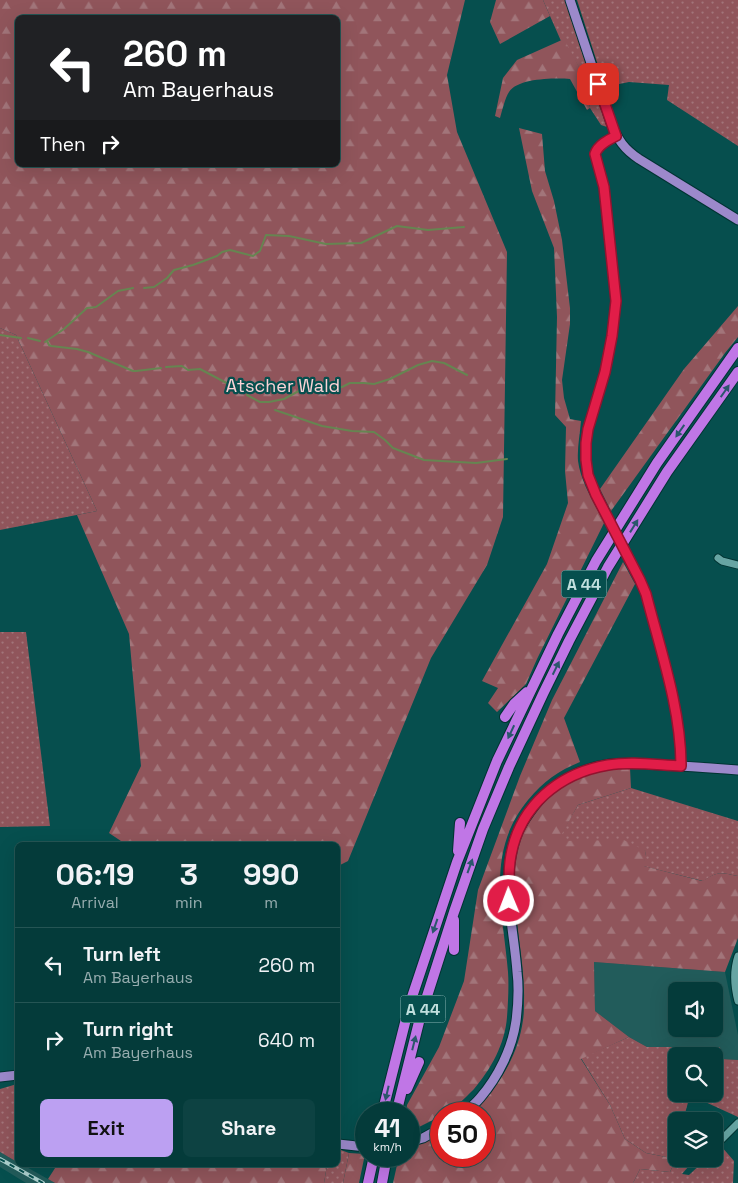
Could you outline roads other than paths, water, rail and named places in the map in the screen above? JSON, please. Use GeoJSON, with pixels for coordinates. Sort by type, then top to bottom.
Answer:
{"type":"FeatureCollection","features":[{"type":"Feature","properties":{"kind":"highway","name":"A 44"},"geometry":{"type":"LineString","coordinates":[[385,1102],[410,1002],[457,862],[497,761],[558,634],[596,561],[657,463],[738,348]]}},
{"type":"Feature","properties":{"kind":"highway","name":"A 44"},"geometry":{"type":"LineString","coordinates":[[399,1102],[420,1018],[454,912],[483,829],[509,767],[569,640],[608,568],[667,472],[738,372]]}},
{"type":"Feature","properties":{"kind":"highway"},"geometry":{"type":"LineString","coordinates":[[505,717],[514,704],[532,688]]}},
{"type":"Feature","properties":{"kind":"highway"},"geometry":{"type":"LineString","coordinates":[[457,862],[460,823]]}},
{"type":"Feature","properties":{"kind":"highway"},"geometry":{"type":"LineString","coordinates":[[454,912],[454,950]]}},
{"type":"Feature","properties":{"kind":"highway"},"geometry":{"type":"LineString","coordinates":[[401,1102],[419,1062]]}},
{"type":"Feature","properties":{"kind":"highway"},"geometry":{"type":"LineString","coordinates":[[368,1183],[371,1167]]}},
{"type":"Feature","properties":{"kind":"highway"},"geometry":{"type":"LineString","coordinates":[[382,1183],[385,1167]]}},
{"type":"Feature","properties":{"kind":"main road"},"geometry":{"type":"LineString","coordinates":[[570,0],[616,136],[622,146],[639,159],[738,220]]}},
{"type":"Feature","properties":{"kind":"main road"},"geometry":{"type":"LineString","coordinates":[[477,1102],[502,1064],[510,1045],[516,1021],[518,972],[508,880],[516,834],[526,815],[542,796],[572,775],[609,764],[630,763],[738,770]]}},
{"type":"Feature","properties":{"kind":"main road"},"geometry":{"type":"LineString","coordinates":[[0,1077],[15,1075]]}},
{"type":"Feature","properties":{"kind":"main road"},"geometry":{"type":"LineString","coordinates":[[340,1144],[355,1146]]}},
{"type":"Feature","properties":{"kind":"street"},"geometry":{"type":"LineString","coordinates":[[616,136],[599,147],[595,154],[604,187],[616,301],[605,372],[588,429],[586,460],[588,475],[596,495],[646,594],[668,680],[680,744],[681,766]]}},
{"type":"Feature","properties":{"kind":"street"},"geometry":{"type":"LineString","coordinates":[[718,558],[722,561],[738,565]]}},
{"type":"Feature","properties":{"kind":"street"},"geometry":{"type":"LineString","coordinates":[[738,956],[734,987],[738,1001]]}},
{"type":"Feature","properties":{"kind":"street"},"geometry":{"type":"LineString","coordinates":[[723,1138],[738,1123]]}},
{"type":"Feature","properties":{"kind":"waterway"},"geometry":{"type":"LineString","coordinates":[[144,288],[154,287],[167,278],[174,270],[193,265],[217,256],[222,252],[230,250],[253,256],[260,251],[266,235],[289,236],[326,244],[361,243],[397,226],[428,230],[464,227]]}},
{"type":"Feature","properties":{"kind":"waterway"},"geometry":{"type":"LineString","coordinates":[[45,342],[64,329],[87,308],[96,307],[118,291],[133,288]]}},
{"type":"Feature","properties":{"kind":"waterway"},"geometry":{"type":"LineString","coordinates":[[0,335],[21,338]]}},
{"type":"Feature","properties":{"kind":"waterway"},"geometry":{"type":"LineString","coordinates":[[28,338],[40,341]]}},
{"type":"Feature","properties":{"kind":"waterway"},"geometry":{"type":"LineString","coordinates":[[47,341],[51,346],[88,352],[133,371],[161,368]]}},
{"type":"Feature","properties":{"kind":"waterway"},"geometry":{"type":"LineString","coordinates":[[166,367],[182,366],[188,370],[200,369],[236,388],[246,386],[249,389],[247,395],[260,402],[284,399],[308,386],[318,384],[336,387],[342,387],[350,383],[374,384],[432,361],[444,363],[467,375]]}},
{"type":"Feature","properties":{"kind":"waterway"},"geometry":{"type":"LineString","coordinates":[[275,410],[322,426],[352,431],[374,432],[393,448],[424,460],[476,463],[507,459]]}},
{"type":"Feature","properties":{"kind":"railway"},"geometry":{"type":"LineString","coordinates":[[0,1159],[43,1183]]}},
{"type":"Feature","properties":{"kind":"park label","name":"Atscher Wald"},"geometry":{"type":"Point","coordinates":[283,386]}}]}
